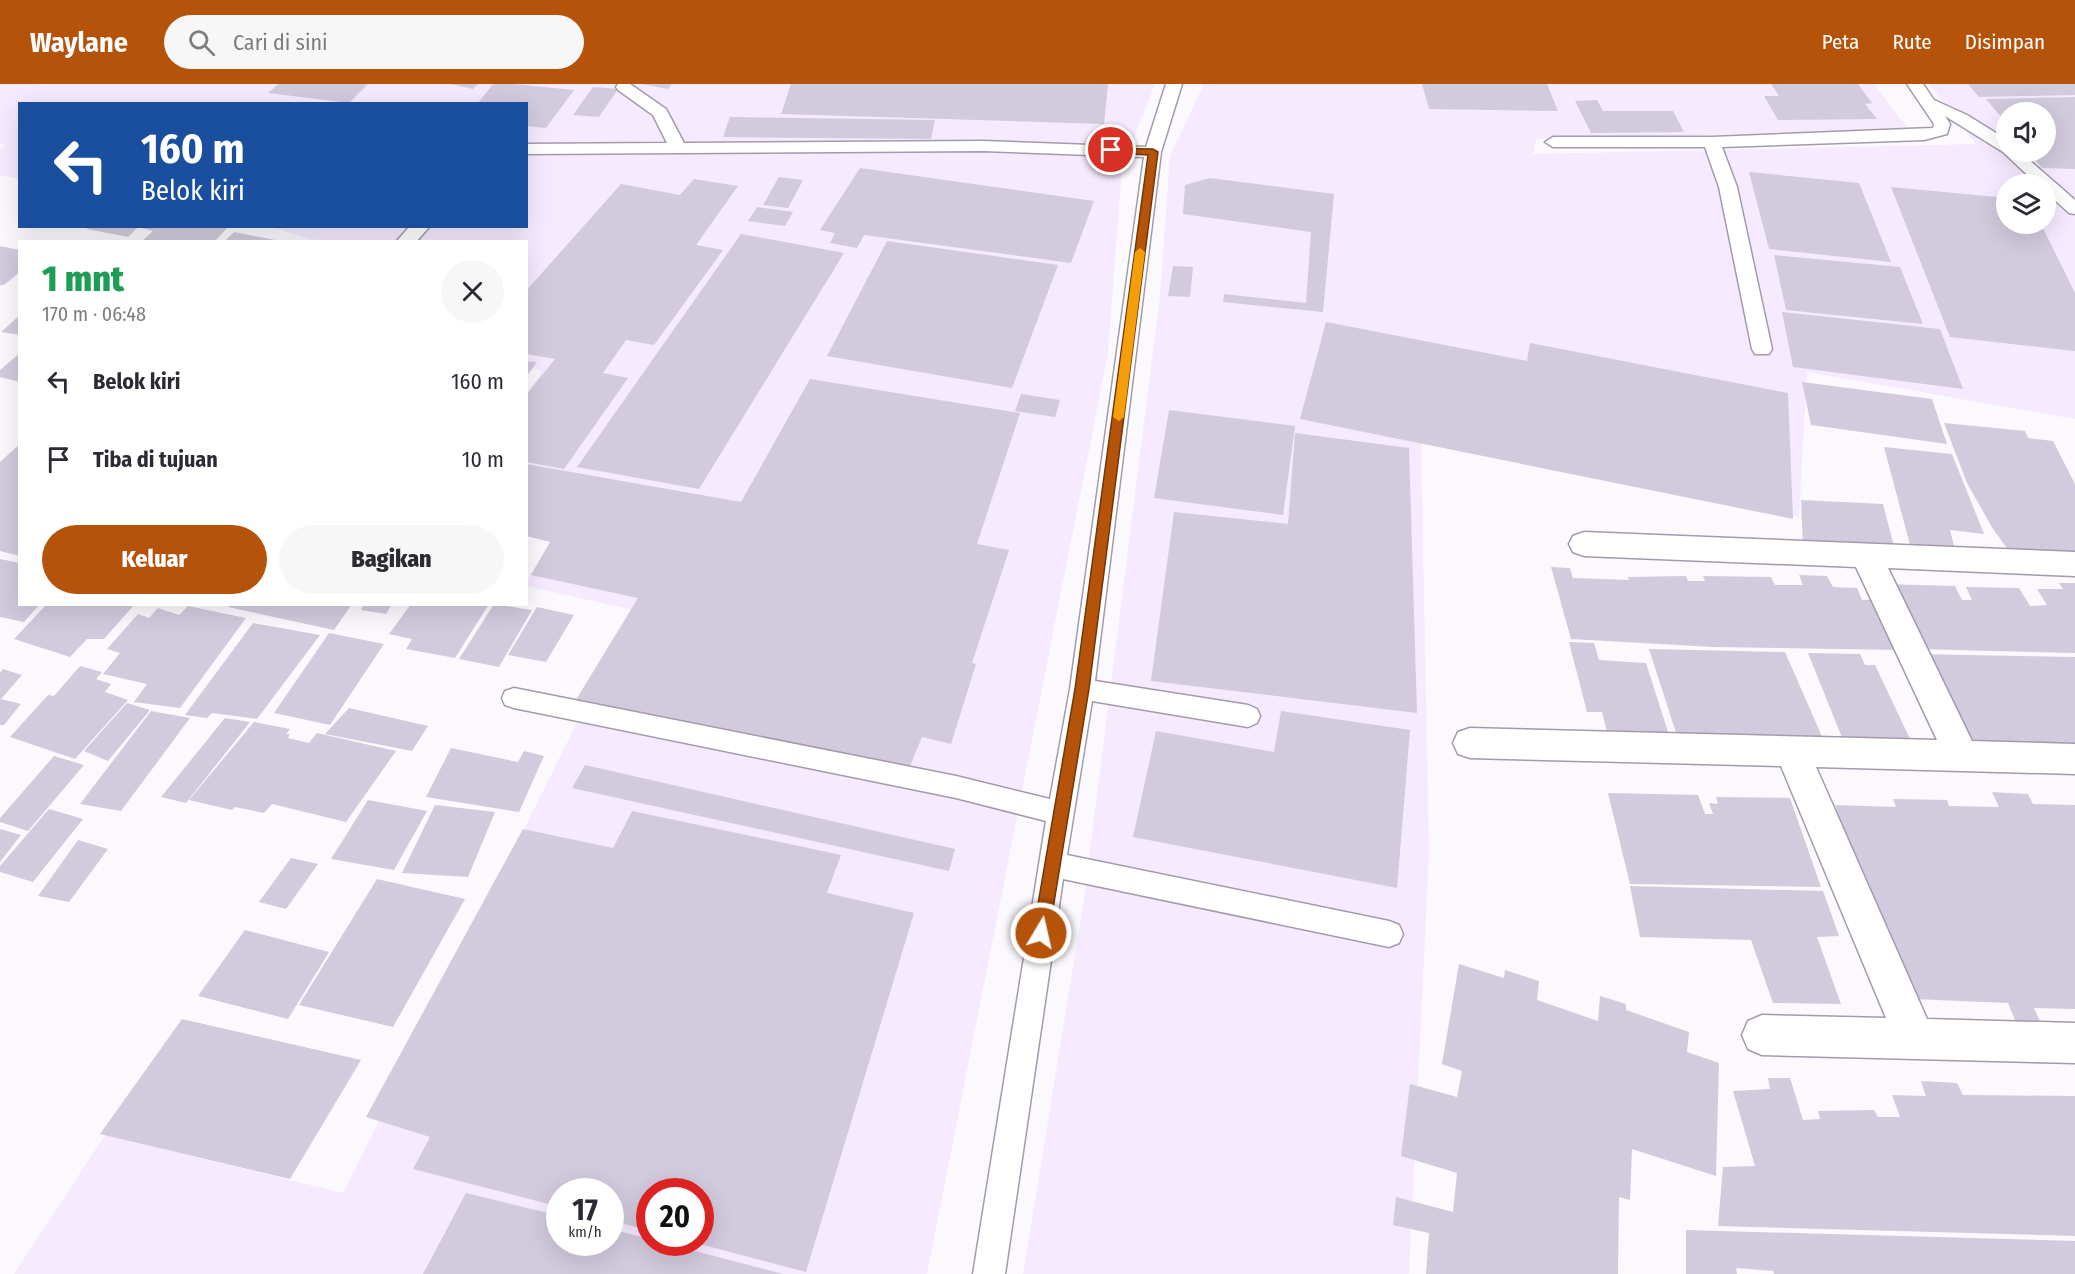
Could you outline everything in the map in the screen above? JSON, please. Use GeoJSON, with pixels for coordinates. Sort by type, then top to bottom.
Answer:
{"type":"FeatureCollection","features":[{"type":"Feature","properties":{"kind":"street"},"geometry":{"type":"LineString","coordinates":[[1584,544],[2075,564]]}},
{"type":"Feature","properties":{"kind":"street"},"geometry":{"type":"LineString","coordinates":[[1866,555],[1962,756]]}},
{"type":"Feature","properties":{"kind":"street"},"geometry":{"type":"LineString","coordinates":[[1470,743],[2075,759]]}},
{"type":"Feature","properties":{"kind":"street"},"geometry":{"type":"LineString","coordinates":[[1792,751],[1915,1039]]}},
{"type":"Feature","properties":{"kind":"street"},"geometry":{"type":"LineString","coordinates":[[1762,1035],[2075,1043]]}},
{"type":"Feature","properties":{"kind":"lane"},"geometry":{"type":"LineString","coordinates":[[989,1274],[1060,813],[1082,689],[1153,152],[1174,84]]}},
{"type":"Feature","properties":{"kind":"lane"},"geometry":{"type":"LineString","coordinates":[[1553,142],[1712,142],[1932,134],[1941,131],[1943,128],[1931,104],[1915,84]]}},
{"type":"Feature","properties":{"kind":"lane"},"geometry":{"type":"LineString","coordinates":[[624,87],[660,112],[678,148]]}},
{"type":"Feature","properties":{"kind":"lane"},"geometry":{"type":"LineString","coordinates":[[1931,104],[1961,117],[1996,138]]}},
{"type":"Feature","properties":{"kind":"lane"},"geometry":{"type":"LineString","coordinates":[[1712,142],[1728,187],[1762,349]]}},
{"type":"Feature","properties":{"kind":"lane"},"geometry":{"type":"LineString","coordinates":[[528,149],[983,146],[1153,152]]}},
{"type":"Feature","properties":{"kind":"lane"},"geometry":{"type":"LineString","coordinates":[[2022,162],[2075,209]]}},
{"type":"Feature","properties":{"kind":"lane"},"geometry":{"type":"LineString","coordinates":[[407,240],[419,228]]}},
{"type":"Feature","properties":{"kind":"lane"},"geometry":{"type":"LineString","coordinates":[[1082,689],[1248,716]]}},
{"type":"Feature","properties":{"kind":"lane"},"geometry":{"type":"LineString","coordinates":[[514,698],[956,787],[1060,813]]}},
{"type":"Feature","properties":{"kind":"lane"},"geometry":{"type":"LineString","coordinates":[[1052,864],[1389,934]]}},
{"type":"Feature","properties":{"kind":"shaded area"},"geometry":{"type":"Polygon","coordinates":[[[0,84],[1155,84],[1122,167],[1108,353],[927,1274],[14,1274],[105,1135],[343,1193],[633,610],[528,586],[528,579],[551,542],[528,535],[528,392],[542,371],[528,366],[528,240],[314,240],[273,228],[528,228],[528,102],[18,102],[18,179],[0,175],[0,149],[6,145],[0,144],[0,84]]]}},
{"type":"Feature","properties":{"kind":"shaded area"},"geometry":{"type":"Polygon","coordinates":[[[1204,84],[1874,84],[1909,130],[1536,139],[1533,154],[1976,144],[1929,84],[2075,84],[2075,419],[1807,372],[1799,517],[1421,443],[1429,852],[1409,1274],[1023,1274],[1083,906],[1160,296],[1170,156],[1204,84]]]}},
{"type":"Feature","properties":{"kind":"building"},"geometry":{"type":"Polygon","coordinates":[[[278,84],[368,84],[350,102],[268,93],[278,84]]]}},
{"type":"Feature","properties":{"kind":"building"},"geometry":{"type":"Polygon","coordinates":[[[450,84],[478,84],[473,89],[450,84]]]}},
{"type":"Feature","properties":{"kind":"building"},"geometry":{"type":"Polygon","coordinates":[[[493,84],[574,90],[546,128],[528,126],[528,102],[479,102],[493,84]]]}},
{"type":"Feature","properties":{"kind":"building"},"geometry":{"type":"Polygon","coordinates":[[[642,84],[672,84],[668,89],[642,84]]]}},
{"type":"Feature","properties":{"kind":"building"},"geometry":{"type":"Polygon","coordinates":[[[791,84],[1108,84],[1104,124],[781,114],[791,84]]]}},
{"type":"Feature","properties":{"kind":"building"},"geometry":{"type":"Polygon","coordinates":[[[1422,84],[1547,84],[1558,111],[1429,109],[1422,84]]]}},
{"type":"Feature","properties":{"kind":"building"},"geometry":{"type":"Polygon","coordinates":[[[1771,84],[1858,84],[1872,103],[1865,104],[1877,119],[1778,120],[1764,96],[1779,96],[1771,84]]]}},
{"type":"Feature","properties":{"kind":"building"},"geometry":{"type":"Polygon","coordinates":[[[1968,84],[2075,84],[2075,95],[1979,97],[1968,84]]]}},
{"type":"Feature","properties":{"kind":"building"},"geometry":{"type":"Polygon","coordinates":[[[593,87],[618,89],[599,117],[573,115],[593,87]]]}},
{"type":"Feature","properties":{"kind":"building"},"geometry":{"type":"Polygon","coordinates":[[[2075,97],[2075,169],[2042,168],[2037,162],[2056,162],[2056,102],[1996,102],[1996,111],[1986,99],[2075,97]]]}},
{"type":"Feature","properties":{"kind":"building"},"geometry":{"type":"Polygon","coordinates":[[[1597,100],[1603,111],[1673,111],[1684,132],[1591,133],[1575,101],[1597,100]]]}},
{"type":"Feature","properties":{"kind":"building"},"geometry":{"type":"Polygon","coordinates":[[[730,117],[935,120],[931,139],[723,137],[730,117]]]}},
{"type":"Feature","properties":{"kind":"building"},"geometry":{"type":"Polygon","coordinates":[[[860,168],[1094,201],[1071,263],[864,235],[857,248],[830,243],[835,233],[820,230],[860,168]]]}},
{"type":"Feature","properties":{"kind":"building"},"geometry":{"type":"Polygon","coordinates":[[[1749,172],[1859,183],[1891,262],[1769,249],[1749,172]]]}},
{"type":"Feature","properties":{"kind":"building"},"geometry":{"type":"Polygon","coordinates":[[[779,177],[803,180],[788,208],[763,205],[779,177]]]}},
{"type":"Feature","properties":{"kind":"building"},"geometry":{"type":"Polygon","coordinates":[[[1210,178],[1334,194],[1323,312],[1223,302],[1224,294],[1306,303],[1311,232],[1183,214],[1185,185],[1210,178]]]}},
{"type":"Feature","properties":{"kind":"building"},"geometry":{"type":"Polygon","coordinates":[[[694,179],[738,186],[696,245],[723,250],[654,345],[626,340],[603,373],[628,378],[564,469],[528,462],[528,393],[555,359],[528,354],[528,289],[621,184],[680,195],[694,179]]]}},
{"type":"Feature","properties":{"kind":"building"},"geometry":{"type":"Polygon","coordinates":[[[1891,187],[1996,197],[1996,234],[2046,234],[2075,293],[2075,351],[1950,337],[1891,187]]]}},
{"type":"Feature","properties":{"kind":"building"},"geometry":{"type":"Polygon","coordinates":[[[757,207],[793,212],[785,226],[748,221],[757,207]]]}},
{"type":"Feature","properties":{"kind":"building"},"geometry":{"type":"Polygon","coordinates":[[[88,228],[137,228],[128,237],[88,228]]]}},
{"type":"Feature","properties":{"kind":"building"},"geometry":{"type":"Polygon","coordinates":[[[142,228],[227,228],[216,240],[143,240],[153,231],[142,228]]]}},
{"type":"Feature","properties":{"kind":"building"},"geometry":{"type":"Polygon","coordinates":[[[234,232],[275,240],[226,240],[234,232]]]}},
{"type":"Feature","properties":{"kind":"building"},"geometry":{"type":"Polygon","coordinates":[[[741,234],[844,253],[699,489],[577,467],[741,234]]]}},
{"type":"Feature","properties":{"kind":"building"},"geometry":{"type":"Polygon","coordinates":[[[887,241],[1058,265],[1012,388],[827,356],[887,241]]]}},
{"type":"Feature","properties":{"kind":"building"},"geometry":{"type":"Polygon","coordinates":[[[0,246],[18,250],[18,274],[4,285],[0,285],[0,246]]]}},
{"type":"Feature","properties":{"kind":"building"},"geometry":{"type":"Polygon","coordinates":[[[1774,255],[1900,267],[1923,324],[1786,310],[1774,255]]]}},
{"type":"Feature","properties":{"kind":"building"},"geometry":{"type":"Polygon","coordinates":[[[1173,266],[1193,267],[1190,297],[1168,296],[1173,266]]]}},
{"type":"Feature","properties":{"kind":"building"},"geometry":{"type":"Polygon","coordinates":[[[1782,312],[1940,329],[1963,389],[1793,367],[1782,312]]]}},
{"type":"Feature","properties":{"kind":"building"},"geometry":{"type":"Polygon","coordinates":[[[18,317],[18,335],[1,332],[18,317]]]}},
{"type":"Feature","properties":{"kind":"building"},"geometry":{"type":"Polygon","coordinates":[[[1326,322],[1527,361],[1530,343],[1788,393],[1793,519],[1300,419],[1326,322]]]}},
{"type":"Feature","properties":{"kind":"building"},"geometry":{"type":"Polygon","coordinates":[[[18,355],[18,382],[0,377],[0,370],[18,355]]]}},
{"type":"Feature","properties":{"kind":"building"},"geometry":{"type":"Polygon","coordinates":[[[528,361],[537,362],[528,374],[528,361]]]}},
{"type":"Feature","properties":{"kind":"building"},"geometry":{"type":"Polygon","coordinates":[[[810,379],[1020,413],[977,544],[1009,550],[972,663],[976,664],[951,744],[922,737],[908,771],[654,715],[650,724],[571,708],[638,598],[531,575],[550,542],[528,536],[528,464],[741,502],[810,379]]]}},
{"type":"Feature","properties":{"kind":"building"},"geometry":{"type":"Polygon","coordinates":[[[1802,382],[1932,399],[1947,444],[1811,425],[1802,382]]]}},
{"type":"Feature","properties":{"kind":"building"},"geometry":{"type":"Polygon","coordinates":[[[1021,394],[1060,400],[1055,417],[1015,411],[1021,394]]]}},
{"type":"Feature","properties":{"kind":"building"},"geometry":{"type":"Polygon","coordinates":[[[1169,410],[1295,426],[1283,515],[1154,498],[1169,410]]]}},
{"type":"Feature","properties":{"kind":"building"},"geometry":{"type":"Polygon","coordinates":[[[1944,423],[2025,431],[2028,438],[2053,441],[2075,484],[2075,559],[2012,555],[1993,529],[1967,483],[1944,423]]]}},
{"type":"Feature","properties":{"kind":"building"},"geometry":{"type":"Polygon","coordinates":[[[1295,433],[1409,448],[1417,713],[1151,681],[1174,512],[1288,524],[1295,433]]]}},
{"type":"Feature","properties":{"kind":"building"},"geometry":{"type":"Polygon","coordinates":[[[18,446],[18,556],[0,551],[0,462],[18,446]]]}},
{"type":"Feature","properties":{"kind":"building"},"geometry":{"type":"Polygon","coordinates":[[[1884,447],[1952,454],[1984,534],[1950,530],[1957,558],[1913,556],[1884,447]]]}},
{"type":"Feature","properties":{"kind":"building"},"geometry":{"type":"Polygon","coordinates":[[[1801,500],[1883,504],[1896,554],[1803,549],[1801,500]]]}},
{"type":"Feature","properties":{"kind":"building"},"geometry":{"type":"Polygon","coordinates":[[[0,559],[18,563],[18,606],[38,606],[24,622],[0,617],[0,559]]]}},
{"type":"Feature","properties":{"kind":"building"},"geometry":{"type":"Polygon","coordinates":[[[1551,567],[1570,568],[1573,578],[1629,580],[1628,577],[1686,576],[1688,581],[1705,581],[1703,576],[1771,577],[1775,585],[1803,585],[1799,575],[1827,576],[1833,587],[1857,588],[1862,600],[1883,599],[1901,650],[1713,647],[1571,639],[1551,567]]]}},
{"type":"Feature","properties":{"kind":"building"},"geometry":{"type":"Polygon","coordinates":[[[2059,583],[2075,583],[2075,653],[1915,649],[1885,584],[1955,586],[1962,600],[1972,600],[1966,587],[2019,588],[2030,606],[2047,605],[2037,589],[2063,589],[2059,583]]]}},
{"type":"Feature","properties":{"kind":"building"},"geometry":{"type":"Polygon","coordinates":[[[45,606],[133,606],[104,639],[87,639],[70,657],[14,639],[45,606]]]}},
{"type":"Feature","properties":{"kind":"building"},"geometry":{"type":"Polygon","coordinates":[[[188,606],[246,618],[180,708],[134,702],[147,684],[103,674],[120,653],[107,649],[138,614],[149,618],[158,608],[179,615],[188,606]]]}},
{"type":"Feature","properties":{"kind":"building"},"geometry":{"type":"Polygon","coordinates":[[[229,606],[351,606],[334,630],[229,606]]]}},
{"type":"Feature","properties":{"kind":"building"},"geometry":{"type":"Polygon","coordinates":[[[363,606],[391,606],[386,614],[361,610],[363,606]]]}},
{"type":"Feature","properties":{"kind":"building"},"geometry":{"type":"Polygon","coordinates":[[[410,606],[488,606],[455,658],[406,649],[412,639],[389,634],[410,606]]]}},
{"type":"Feature","properties":{"kind":"building"},"geometry":{"type":"Polygon","coordinates":[[[493,606],[532,610],[499,667],[459,659],[493,606]]]}},
{"type":"Feature","properties":{"kind":"building"},"geometry":{"type":"Polygon","coordinates":[[[537,607],[574,615],[546,662],[508,655],[537,607]]]}},
{"type":"Feature","properties":{"kind":"building"},"geometry":{"type":"Polygon","coordinates":[[[253,623],[320,635],[257,719],[212,713],[207,718],[185,715],[253,623]]]}},
{"type":"Feature","properties":{"kind":"building"},"geometry":{"type":"Polygon","coordinates":[[[329,633],[384,644],[330,725],[274,713],[329,633]]]}},
{"type":"Feature","properties":{"kind":"building"},"geometry":{"type":"Polygon","coordinates":[[[1569,642],[1594,643],[1599,660],[1646,663],[1668,732],[1607,732],[1602,712],[1587,712],[1569,642]]]}},
{"type":"Feature","properties":{"kind":"building"},"geometry":{"type":"Polygon","coordinates":[[[1649,649],[1785,652],[1827,748],[1678,739],[1649,649]]]}},
{"type":"Feature","properties":{"kind":"building"},"geometry":{"type":"Polygon","coordinates":[[[1808,653],[1860,654],[1865,665],[1875,665],[1911,741],[1843,740],[1808,653]]]}},
{"type":"Feature","properties":{"kind":"building"},"geometry":{"type":"Polygon","coordinates":[[[1915,654],[2075,657],[2075,748],[1958,743],[1915,654]]]}},
{"type":"Feature","properties":{"kind":"building"},"geometry":{"type":"Polygon","coordinates":[[[80,666],[102,672],[96,679],[111,684],[105,692],[128,700],[75,759],[10,737],[48,695],[54,696],[80,666]]]}},
{"type":"Feature","properties":{"kind":"building"},"geometry":{"type":"Polygon","coordinates":[[[3,669],[22,675],[1,699],[21,704],[4,725],[0,725],[0,673],[3,669]]]}},
{"type":"Feature","properties":{"kind":"building"},"geometry":{"type":"Polygon","coordinates":[[[127,703],[150,710],[108,761],[84,751],[127,703]]]}},
{"type":"Feature","properties":{"kind":"building"},"geometry":{"type":"Polygon","coordinates":[[[349,708],[428,726],[412,751],[325,734],[349,708]]]}},
{"type":"Feature","properties":{"kind":"building"},"geometry":{"type":"Polygon","coordinates":[[[151,711],[190,718],[121,811],[80,804],[151,711]]]}},
{"type":"Feature","properties":{"kind":"building"},"geometry":{"type":"Polygon","coordinates":[[[1281,711],[1410,730],[1397,888],[1133,837],[1156,731],[1274,752],[1281,711]]]}},
{"type":"Feature","properties":{"kind":"building"},"geometry":{"type":"Polygon","coordinates":[[[225,718],[250,722],[186,803],[161,797],[225,718]]]}},
{"type":"Feature","properties":{"kind":"building"},"geometry":{"type":"Polygon","coordinates":[[[254,722],[290,729],[286,734],[290,734],[288,738],[309,743],[317,733],[396,751],[346,822],[272,804],[264,813],[235,807],[232,810],[189,800],[254,722]]]}},
{"type":"Feature","properties":{"kind":"building"},"geometry":{"type":"Polygon","coordinates":[[[451,748],[518,762],[524,751],[544,756],[519,812],[426,797],[451,748]]]}},
{"type":"Feature","properties":{"kind":"building"},"geometry":{"type":"Polygon","coordinates":[[[54,756],[84,765],[28,831],[0,822],[0,818],[54,756]]]}},
{"type":"Feature","properties":{"kind":"building"},"geometry":{"type":"Polygon","coordinates":[[[585,765],[955,849],[949,871],[572,788],[585,765]]]}},
{"type":"Feature","properties":{"kind":"building"},"geometry":{"type":"Polygon","coordinates":[[[1992,792],[2028,794],[2033,804],[2075,805],[2075,1009],[2034,1008],[2042,1026],[2017,1025],[2008,1003],[1913,999],[1888,928],[1870,927],[1866,893],[1835,805],[1896,807],[1893,799],[1947,800],[1949,806],[1999,807],[1992,792]]]}},
{"type":"Feature","properties":{"kind":"building"},"geometry":{"type":"Polygon","coordinates":[[[1608,793],[1698,795],[1705,814],[1713,814],[1709,803],[1718,804],[1716,797],[1790,798],[1821,887],[1630,884],[1608,793]]]}},
{"type":"Feature","properties":{"kind":"building"},"geometry":{"type":"Polygon","coordinates":[[[368,800],[427,811],[394,870],[331,859],[368,800]]]}},
{"type":"Feature","properties":{"kind":"building"},"geometry":{"type":"Polygon","coordinates":[[[435,805],[495,812],[468,877],[402,873],[435,805]]]}},
{"type":"Feature","properties":{"kind":"building"},"geometry":{"type":"Polygon","coordinates":[[[49,809],[83,819],[33,882],[0,872],[0,866],[49,809]]]}},
{"type":"Feature","properties":{"kind":"building"},"geometry":{"type":"Polygon","coordinates":[[[632,811],[841,855],[827,893],[914,913],[806,1272],[714,1248],[714,1178],[636,1178],[636,1227],[624,1224],[624,1178],[546,1178],[546,1203],[413,1169],[430,1137],[366,1117],[523,829],[613,848],[632,811]]]}},
{"type":"Feature","properties":{"kind":"building"},"geometry":{"type":"Polygon","coordinates":[[[0,829],[21,835],[0,862],[0,829]]]}},
{"type":"Feature","properties":{"kind":"building"},"geometry":{"type":"Polygon","coordinates":[[[78,840],[108,849],[69,902],[38,896],[78,840]]]}},
{"type":"Feature","properties":{"kind":"building"},"geometry":{"type":"Polygon","coordinates":[[[291,858],[318,864],[286,909],[259,902],[291,858]]]}},
{"type":"Feature","properties":{"kind":"building"},"geometry":{"type":"Polygon","coordinates":[[[377,879],[465,899],[393,1027],[299,1005],[377,879]]]}},
{"type":"Feature","properties":{"kind":"building"},"geometry":{"type":"Polygon","coordinates":[[[1630,886],[1823,891],[1839,936],[1817,937],[1841,1004],[1773,1003],[1751,940],[1640,937],[1630,886]]]}},
{"type":"Feature","properties":{"kind":"building"},"geometry":{"type":"Polygon","coordinates":[[[245,930],[329,952],[288,1019],[198,996],[245,930]]]}},
{"type":"Feature","properties":{"kind":"building"},"geometry":{"type":"Polygon","coordinates":[[[1459,964],[1504,978],[1505,970],[1539,981],[1537,1000],[1598,1021],[1600,996],[1626,1004],[1626,1010],[1689,1032],[1687,1052],[1719,1063],[1716,1176],[1632,1149],[1630,1200],[1619,1197],[1618,1274],[1426,1274],[1429,1233],[1393,1225],[1396,1197],[1453,1212],[1457,1173],[1401,1156],[1410,1084],[1457,1097],[1462,1071],[1442,1064],[1459,964]]]}},
{"type":"Feature","properties":{"kind":"building"},"geometry":{"type":"Polygon","coordinates":[[[182,1019],[361,1060],[290,1179],[100,1134],[182,1019]]]}},
{"type":"Feature","properties":{"kind":"building"},"geometry":{"type":"Polygon","coordinates":[[[1768,1078],[1790,1078],[1803,1120],[1820,1119],[1818,1111],[1874,1110],[1878,1117],[1900,1117],[1892,1095],[1926,1096],[1921,1081],[1957,1083],[1963,1095],[2075,1096],[2075,1236],[1718,1226],[1723,1167],[1755,1166],[1733,1091],[1770,1089],[1768,1078]]]}},
{"type":"Feature","properties":{"kind":"building"},"geometry":{"type":"Polygon","coordinates":[[[466,1193],[546,1213],[546,1256],[624,1256],[624,1232],[636,1236],[636,1256],[714,1256],[783,1274],[423,1274],[466,1193]]]}},
{"type":"Feature","properties":{"kind":"building"},"geometry":{"type":"Polygon","coordinates":[[[1686,1230],[2075,1241],[2075,1274],[1774,1274],[1773,1271],[1736,1268],[1737,1274],[1686,1274],[1686,1230]]]}},
{"type":"Feature","properties":{"kind":"slow traffic"},"geometry":{"type":"LineString","coordinates":[[1119,417],[1140,252]]}},
{"type":"Feature","properties":{"kind":"route"},"geometry":{"type":"LineString","coordinates":[[1041,933],[1082,689],[1153,152],[1111,150]]}}]}
